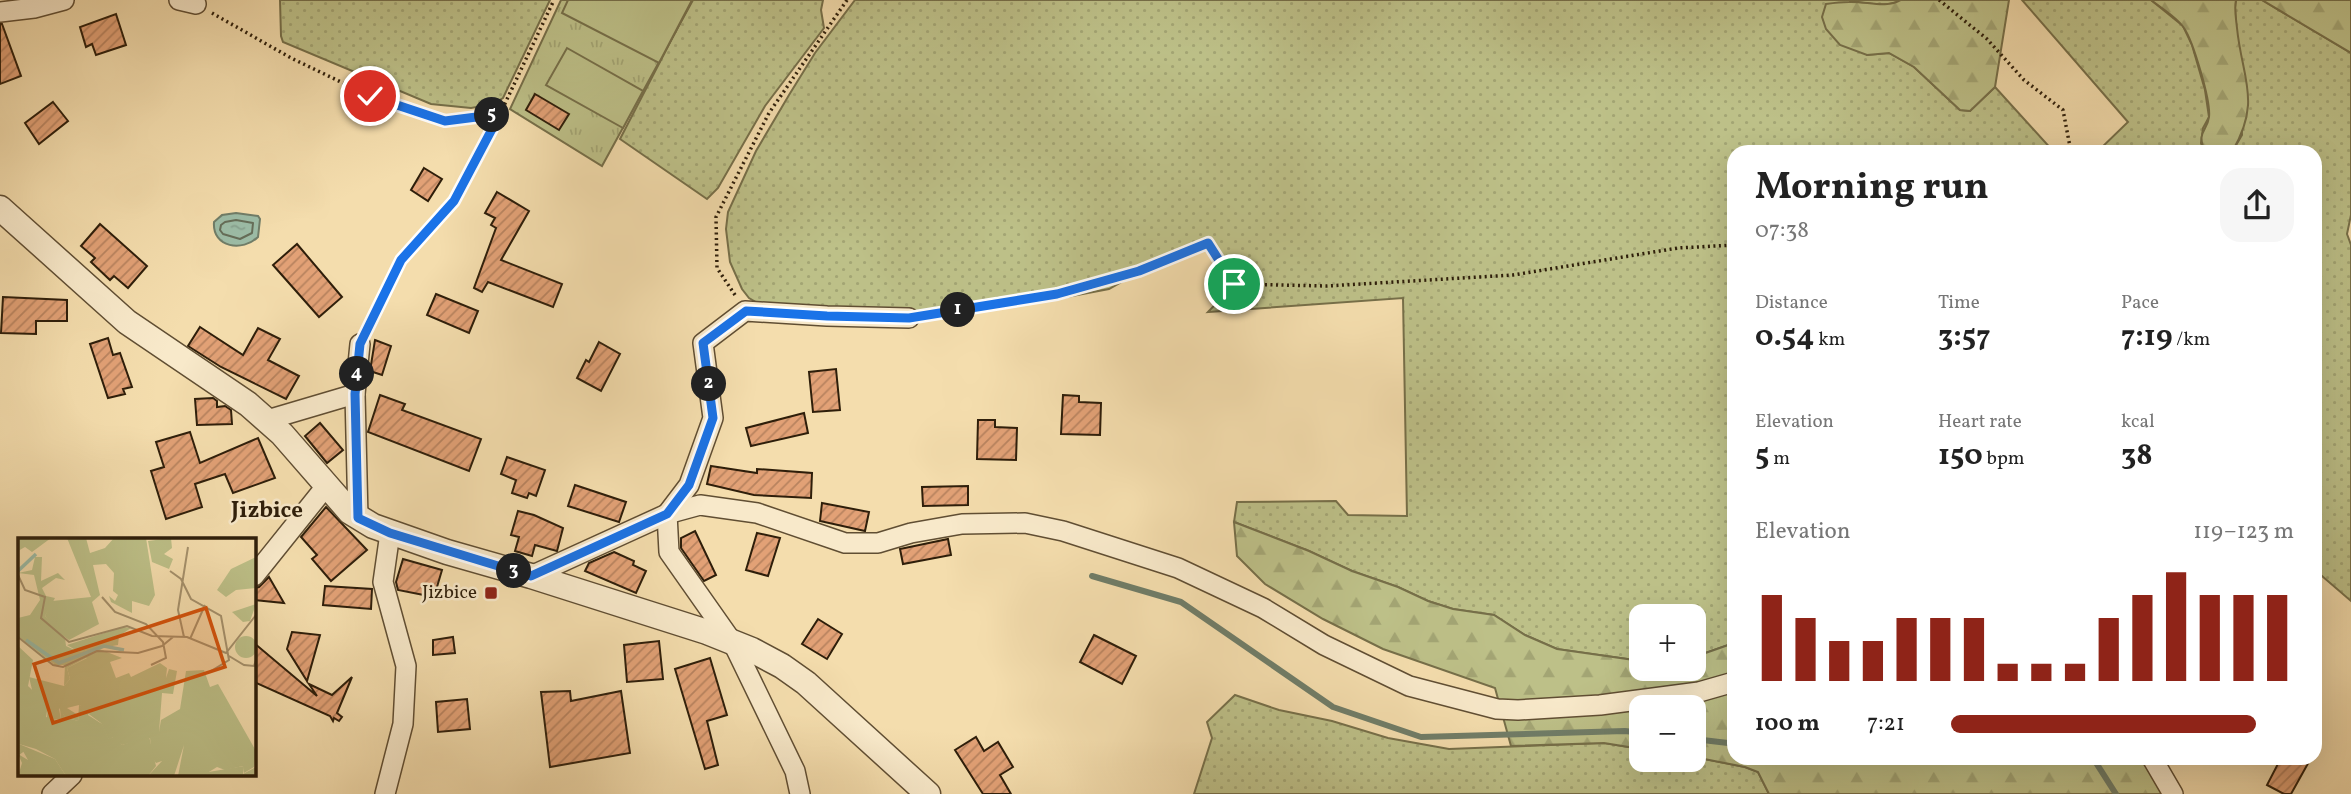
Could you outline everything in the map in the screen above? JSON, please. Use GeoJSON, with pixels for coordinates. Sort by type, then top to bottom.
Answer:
{"type":"FeatureCollection","features":[{"type":"Feature","properties":{"kind":"street"},"geometry":{"type":"LineString","coordinates":[[0,12],[34,8],[64,0]]}},
{"type":"Feature","properties":{"kind":"street"},"geometry":{"type":"LineString","coordinates":[[0,208],[127,322],[248,404],[267,420],[358,518],[390,533],[531,576],[733,643],[782,666],[806,682],[928,794]]}},
{"type":"Feature","properties":{"kind":"street"},"geometry":{"type":"LineString","coordinates":[[800,794],[794,771],[733,643],[669,552],[667,514],[689,485],[713,418],[703,343],[746,311],[909,318]]}},
{"type":"Feature","properties":{"kind":"street"},"geometry":{"type":"LineString","coordinates":[[358,518],[355,394],[360,344]]}},
{"type":"Feature","properties":{"kind":"street"},"geometry":{"type":"LineString","coordinates":[[267,420],[355,394]]}},
{"type":"Feature","properties":{"kind":"street"},"geometry":{"type":"LineString","coordinates":[[256,574],[327,485]]}},
{"type":"Feature","properties":{"kind":"street"},"geometry":{"type":"LineString","coordinates":[[531,576],[667,514],[700,505],[757,513],[845,543],[878,542],[962,524],[1025,523],[1063,531],[1178,568],[1263,608],[1324,645],[1409,686],[1497,709],[1518,710],[1634,701],[1699,692],[1727,684]]}},
{"type":"Feature","properties":{"kind":"street"},"geometry":{"type":"LineString","coordinates":[[385,794],[403,724],[406,666],[383,582],[390,533]]}},
{"type":"Feature","properties":{"kind":"street"},"geometry":{"type":"LineString","coordinates":[[2156,765],[2173,794]]}},
{"type":"Feature","properties":{"kind":"street"},"geometry":{"type":"LineString","coordinates":[[52,794],[71,776]]}},
{"type":"Feature","properties":{"kind":"path"},"geometry":{"type":"LineString","coordinates":[[360,344],[401,260],[454,201],[500,114],[554,0]]}},
{"type":"Feature","properties":{"kind":"path"},"geometry":{"type":"LineString","coordinates":[[746,311],[717,268],[716,217],[769,113],[846,0]]}},
{"type":"Feature","properties":{"kind":"path"},"geometry":{"type":"LineString","coordinates":[[1939,0],[1987,38],[2024,80],[2063,110],[2070,145]]}},
{"type":"Feature","properties":{"kind":"path"},"geometry":{"type":"LineString","coordinates":[[188,2],[291,58],[370,96],[445,121],[500,114]]}},
{"type":"Feature","properties":{"kind":"path"},"geometry":{"type":"LineString","coordinates":[[909,318],[1057,294],[1139,271],[1208,243],[1234,284],[1327,286],[1513,275],[1678,248],[1727,244]]}},
{"type":"Feature","properties":{"kind":"green space"},"geometry":{"type":"Polygon","coordinates":[[[280,0],[550,0],[503,98],[493,104],[471,108],[431,104],[283,42],[280,0]]]}},
{"type":"Feature","properties":{"kind":"green space"},"geometry":{"type":"Polygon","coordinates":[[[561,0],[693,0],[602,166],[510,109],[561,0]]]}},
{"type":"Feature","properties":{"kind":"green space"},"geometry":{"type":"Polygon","coordinates":[[[568,0],[692,0],[659,63],[562,13],[568,0]]]}},
{"type":"Feature","properties":{"kind":"green space"},"geometry":{"type":"Polygon","coordinates":[[[692,0],[823,0],[821,10],[824,28],[765,106],[718,188],[707,199],[620,139],[692,0]]]}},
{"type":"Feature","properties":{"kind":"green space"},"geometry":{"type":"Polygon","coordinates":[[[855,0],[1901,0],[1883,4],[1851,1],[1867,55],[1889,53],[1914,67],[1960,110],[1970,111],[1995,87],[2048,145],[1727,145],[1727,645],[1706,653],[1706,604],[1629,604],[1629,659],[1557,649],[1525,635],[1494,615],[1453,609],[1428,601],[1234,522],[1237,502],[1336,501],[1348,515],[1407,516],[1403,298],[1208,312],[1224,294],[1230,278],[1223,264],[1204,248],[1178,250],[1109,289],[1051,300],[947,312],[849,314],[766,308],[749,298],[730,262],[726,229],[728,212],[756,151],[815,53],[855,0]]]}},
{"type":"Feature","properties":{"kind":"green space"},"geometry":{"type":"Polygon","coordinates":[[[1901,0],[2009,0],[1995,87],[1970,111],[1960,110],[1914,67],[1889,53],[1867,55],[1840,45],[1826,29],[1822,17],[1826,4],[1882,4],[1901,0]]]}},
{"type":"Feature","properties":{"kind":"green space"},"geometry":{"type":"Polygon","coordinates":[[[2022,0],[2151,0],[2183,26],[2192,45],[2205,90],[2209,117],[2203,128],[2202,145],[2104,145],[2128,122],[2022,0]]]}},
{"type":"Feature","properties":{"kind":"green space"},"geometry":{"type":"Polygon","coordinates":[[[2151,0],[2236,0],[2239,46],[2248,90],[2248,104],[2246,118],[2236,145],[2203,145],[2202,136],[2208,122],[2209,109],[2201,71],[2188,35],[2173,16],[2151,0]]]}},
{"type":"Feature","properties":{"kind":"green space"},"geometry":{"type":"Polygon","coordinates":[[[2236,0],[2262,0],[2351,53],[2351,215],[2347,234],[2351,245],[2351,601],[2322,576],[2322,145],[2236,145],[2242,135],[2236,0]]]}},
{"type":"Feature","properties":{"kind":"green space"},"geometry":{"type":"Polygon","coordinates":[[[2262,0],[2351,0],[2351,53],[2262,0]]]}},
{"type":"Feature","properties":{"kind":"green space"},"geometry":{"type":"Polygon","coordinates":[[[567,48],[643,91],[623,128],[546,85],[567,48]]]}},
{"type":"Feature","properties":{"kind":"green space"},"geometry":{"type":"Polygon","coordinates":[[[1234,522],[1428,601],[1453,609],[1494,615],[1525,635],[1557,649],[1629,659],[1629,681],[1706,681],[1706,653],[1727,645],[1727,763],[1706,759],[1706,695],[1629,695],[1629,747],[1604,743],[1511,746],[1495,688],[1383,649],[1323,619],[1265,584],[1237,556],[1234,522]]]}},
{"type":"Feature","properties":{"kind":"green space"},"geometry":{"type":"Polygon","coordinates":[[[1235,695],[1279,710],[1332,721],[1388,738],[1449,749],[1604,743],[1629,747],[1629,772],[1706,772],[1706,759],[1758,772],[1769,794],[1194,794],[1212,738],[1207,722],[1235,695]]]}},
{"type":"Feature","properties":{"kind":"green space"},"geometry":{"type":"Polygon","coordinates":[[[1735,765],[2148,765],[2165,794],[1769,794],[1758,772],[1735,765]]]}},
{"type":"Feature","properties":{"kind":"water"},"geometry":{"type":"Polygon","coordinates":[[[236,213],[258,216],[260,219],[258,237],[245,245],[223,242],[215,231],[214,222],[222,215],[236,213]]]}},
{"type":"Feature","properties":{"kind":"building"},"geometry":{"type":"Polygon","coordinates":[[[116,14],[126,45],[96,55],[92,44],[86,47],[80,27],[116,14]]]}},
{"type":"Feature","properties":{"kind":"building"},"geometry":{"type":"Polygon","coordinates":[[[0,24],[21,76],[0,84],[0,24]]]}},
{"type":"Feature","properties":{"kind":"building"},"geometry":{"type":"Polygon","coordinates":[[[535,94],[569,114],[559,130],[526,110],[535,94]]]}},
{"type":"Feature","properties":{"kind":"building"},"geometry":{"type":"Polygon","coordinates":[[[53,102],[68,121],[39,144],[25,123],[53,102]]]}},
{"type":"Feature","properties":{"kind":"building"},"geometry":{"type":"Polygon","coordinates":[[[424,168],[442,179],[428,201],[411,190],[424,168]]]}},
{"type":"Feature","properties":{"kind":"building"},"geometry":{"type":"Polygon","coordinates":[[[497,192],[529,211],[501,260],[562,284],[553,307],[488,282],[482,292],[474,288],[496,228],[491,225],[495,218],[485,213],[497,192]]]}},
{"type":"Feature","properties":{"kind":"building"},"geometry":{"type":"Polygon","coordinates":[[[100,224],[147,266],[128,288],[114,276],[110,280],[91,262],[95,258],[81,246],[100,224]]]}},
{"type":"Feature","properties":{"kind":"building"},"geometry":{"type":"Polygon","coordinates":[[[297,244],[342,297],[319,317],[273,265],[297,244]]]}},
{"type":"Feature","properties":{"kind":"building"},"geometry":{"type":"Polygon","coordinates":[[[436,294],[478,311],[469,333],[427,315],[436,294]]]}},
{"type":"Feature","properties":{"kind":"building"},"geometry":{"type":"Polygon","coordinates":[[[3,297],[67,300],[67,321],[36,321],[36,334],[1,333],[3,297]]]}},
{"type":"Feature","properties":{"kind":"building"},"geometry":{"type":"Polygon","coordinates":[[[200,327],[243,355],[258,328],[280,339],[268,360],[299,376],[286,399],[221,367],[188,346],[200,327]]]}},
{"type":"Feature","properties":{"kind":"building"},"geometry":{"type":"Polygon","coordinates":[[[108,338],[113,355],[120,353],[132,387],[123,389],[125,394],[108,398],[90,344],[108,338]]]}},
{"type":"Feature","properties":{"kind":"building"},"geometry":{"type":"Polygon","coordinates":[[[375,340],[391,346],[382,375],[370,371],[375,340]]]}},
{"type":"Feature","properties":{"kind":"building"},"geometry":{"type":"Polygon","coordinates":[[[599,342],[620,354],[601,391],[577,378],[599,342]]]}},
{"type":"Feature","properties":{"kind":"building"},"geometry":{"type":"Polygon","coordinates":[[[836,369],[840,410],[813,412],[809,372],[836,369]]]}},
{"type":"Feature","properties":{"kind":"building"},"geometry":{"type":"Polygon","coordinates":[[[380,395],[405,404],[402,410],[481,439],[469,471],[368,432],[380,395]]]}},
{"type":"Feature","properties":{"kind":"building"},"geometry":{"type":"Polygon","coordinates":[[[1063,395],[1079,396],[1079,402],[1101,403],[1100,435],[1061,434],[1063,395]]]}},
{"type":"Feature","properties":{"kind":"building"},"geometry":{"type":"Polygon","coordinates":[[[213,398],[217,401],[217,407],[225,406],[231,410],[232,424],[197,425],[195,399],[213,398]]]}},
{"type":"Feature","properties":{"kind":"building"},"geometry":{"type":"Polygon","coordinates":[[[804,413],[808,433],[751,446],[746,428],[804,413]]]}},
{"type":"Feature","properties":{"kind":"building"},"geometry":{"type":"Polygon","coordinates":[[[978,420],[995,420],[995,427],[1017,428],[1016,460],[977,459],[978,420]]]}},
{"type":"Feature","properties":{"kind":"building"},"geometry":{"type":"Polygon","coordinates":[[[320,423],[343,450],[327,463],[305,436],[320,423]]]}},
{"type":"Feature","properties":{"kind":"building"},"geometry":{"type":"Polygon","coordinates":[[[190,432],[200,463],[258,438],[275,478],[233,493],[225,474],[195,484],[202,507],[166,519],[151,471],[164,467],[156,442],[190,432]]]}},
{"type":"Feature","properties":{"kind":"building"},"geometry":{"type":"Polygon","coordinates":[[[507,457],[545,470],[536,496],[529,493],[527,498],[512,493],[516,480],[501,474],[507,457]]]}},
{"type":"Feature","properties":{"kind":"building"},"geometry":{"type":"Polygon","coordinates":[[[711,466],[757,473],[757,469],[812,473],[811,498],[754,495],[707,484],[711,466]]]}},
{"type":"Feature","properties":{"kind":"building"},"geometry":{"type":"Polygon","coordinates":[[[575,485],[626,502],[619,522],[568,506],[575,485]]]}},
{"type":"Feature","properties":{"kind":"building"},"geometry":{"type":"Polygon","coordinates":[[[968,486],[968,505],[923,506],[922,487],[968,486]]]}},
{"type":"Feature","properties":{"kind":"building"},"geometry":{"type":"Polygon","coordinates":[[[822,503],[869,512],[865,531],[820,521],[822,503]]]}},
{"type":"Feature","properties":{"kind":"building"},"geometry":{"type":"Polygon","coordinates":[[[326,507],[367,550],[331,581],[312,559],[317,555],[301,537],[326,507]]]}},
{"type":"Feature","properties":{"kind":"building"},"geometry":{"type":"Polygon","coordinates":[[[518,511],[563,528],[557,551],[535,545],[532,556],[515,551],[519,537],[511,535],[518,511]]]}},
{"type":"Feature","properties":{"kind":"building"},"geometry":{"type":"Polygon","coordinates":[[[695,531],[716,575],[704,581],[681,548],[681,538],[695,531]]]}},
{"type":"Feature","properties":{"kind":"building"},"geometry":{"type":"Polygon","coordinates":[[[757,533],[780,538],[768,576],[746,570],[757,533]]]}},
{"type":"Feature","properties":{"kind":"building"},"geometry":{"type":"Polygon","coordinates":[[[948,539],[951,555],[903,564],[900,549],[948,539]]]}},
{"type":"Feature","properties":{"kind":"building"},"geometry":{"type":"Polygon","coordinates":[[[614,552],[634,561],[633,565],[646,571],[636,593],[585,571],[589,563],[614,552]]]}},
{"type":"Feature","properties":{"kind":"building"},"geometry":{"type":"Polygon","coordinates":[[[403,559],[442,570],[434,597],[398,590],[396,582],[403,559]]]}},
{"type":"Feature","properties":{"kind":"building"},"geometry":{"type":"Polygon","coordinates":[[[269,577],[284,603],[256,600],[256,588],[269,577]]]}},
{"type":"Feature","properties":{"kind":"building"},"geometry":{"type":"Polygon","coordinates":[[[325,586],[372,589],[371,609],[323,605],[325,586]]]}},
{"type":"Feature","properties":{"kind":"building"},"geometry":{"type":"Polygon","coordinates":[[[818,619],[842,634],[827,659],[802,644],[818,619]]]}},
{"type":"Feature","properties":{"kind":"building"},"geometry":{"type":"Polygon","coordinates":[[[292,632],[320,635],[307,681],[287,649],[292,632]]]}},
{"type":"Feature","properties":{"kind":"building"},"geometry":{"type":"Polygon","coordinates":[[[1094,635],[1136,656],[1122,684],[1080,662],[1094,635]]]}},
{"type":"Feature","properties":{"kind":"building"},"geometry":{"type":"Polygon","coordinates":[[[453,637],[455,653],[433,655],[433,640],[453,637]]]}},
{"type":"Feature","properties":{"kind":"building"},"geometry":{"type":"Polygon","coordinates":[[[659,641],[663,679],[627,682],[624,645],[659,641]]]}},
{"type":"Feature","properties":{"kind":"building"},"geometry":{"type":"Polygon","coordinates":[[[256,645],[317,696],[309,684],[332,695],[352,677],[337,713],[342,717],[339,721],[334,718],[333,721],[330,716],[256,683],[256,645]]]}},
{"type":"Feature","properties":{"kind":"building"},"geometry":{"type":"Polygon","coordinates":[[[710,658],[727,715],[707,721],[718,765],[705,769],[675,669],[710,658]]]}},
{"type":"Feature","properties":{"kind":"building"},"geometry":{"type":"Polygon","coordinates":[[[570,691],[571,701],[621,691],[630,753],[550,767],[541,692],[570,691]]]}},
{"type":"Feature","properties":{"kind":"building"},"geometry":{"type":"Polygon","coordinates":[[[467,699],[470,729],[438,732],[436,702],[467,699]]]}},
{"type":"Feature","properties":{"kind":"building"},"geometry":{"type":"Polygon","coordinates":[[[976,737],[984,751],[998,742],[1013,767],[1000,775],[1011,794],[983,794],[955,750],[976,737]]]}},
{"type":"Feature","properties":{"kind":"building"},"geometry":{"type":"Polygon","coordinates":[[[2277,765],[2307,765],[2291,794],[2284,794],[2267,785],[2277,765]]]}},
{"type":"Feature","properties":{"kind":"waterway"},"geometry":{"type":"LineString","coordinates":[[1092,576],[1181,602],[1333,707],[1421,737],[1629,731]]}},
{"type":"Feature","properties":{"kind":"waterway"},"geometry":{"type":"LineString","coordinates":[[1706,740],[1727,743]]}},
{"type":"Feature","properties":{"kind":"waterway"},"geometry":{"type":"LineString","coordinates":[[2097,765],[2116,794]]}},
{"type":"Feature","properties":{"kind":"place","name":"Jizbice"},"geometry":{"type":"Point","coordinates":[491,593]}},
{"type":"Feature","properties":{"kind":"district","name":"Jizbice"},"geometry":{"type":"Point","coordinates":[267,511]}},
{"type":"Feature","properties":{"kind":"route"},"geometry":{"type":"LineString","coordinates":[[370,96],[445,121],[500,114],[454,201],[401,260],[360,344],[355,394],[358,518],[390,533],[531,576],[667,514],[689,485],[713,418],[703,343],[746,311],[909,318],[1057,294],[1139,271],[1208,243],[1234,284]]}}]}
